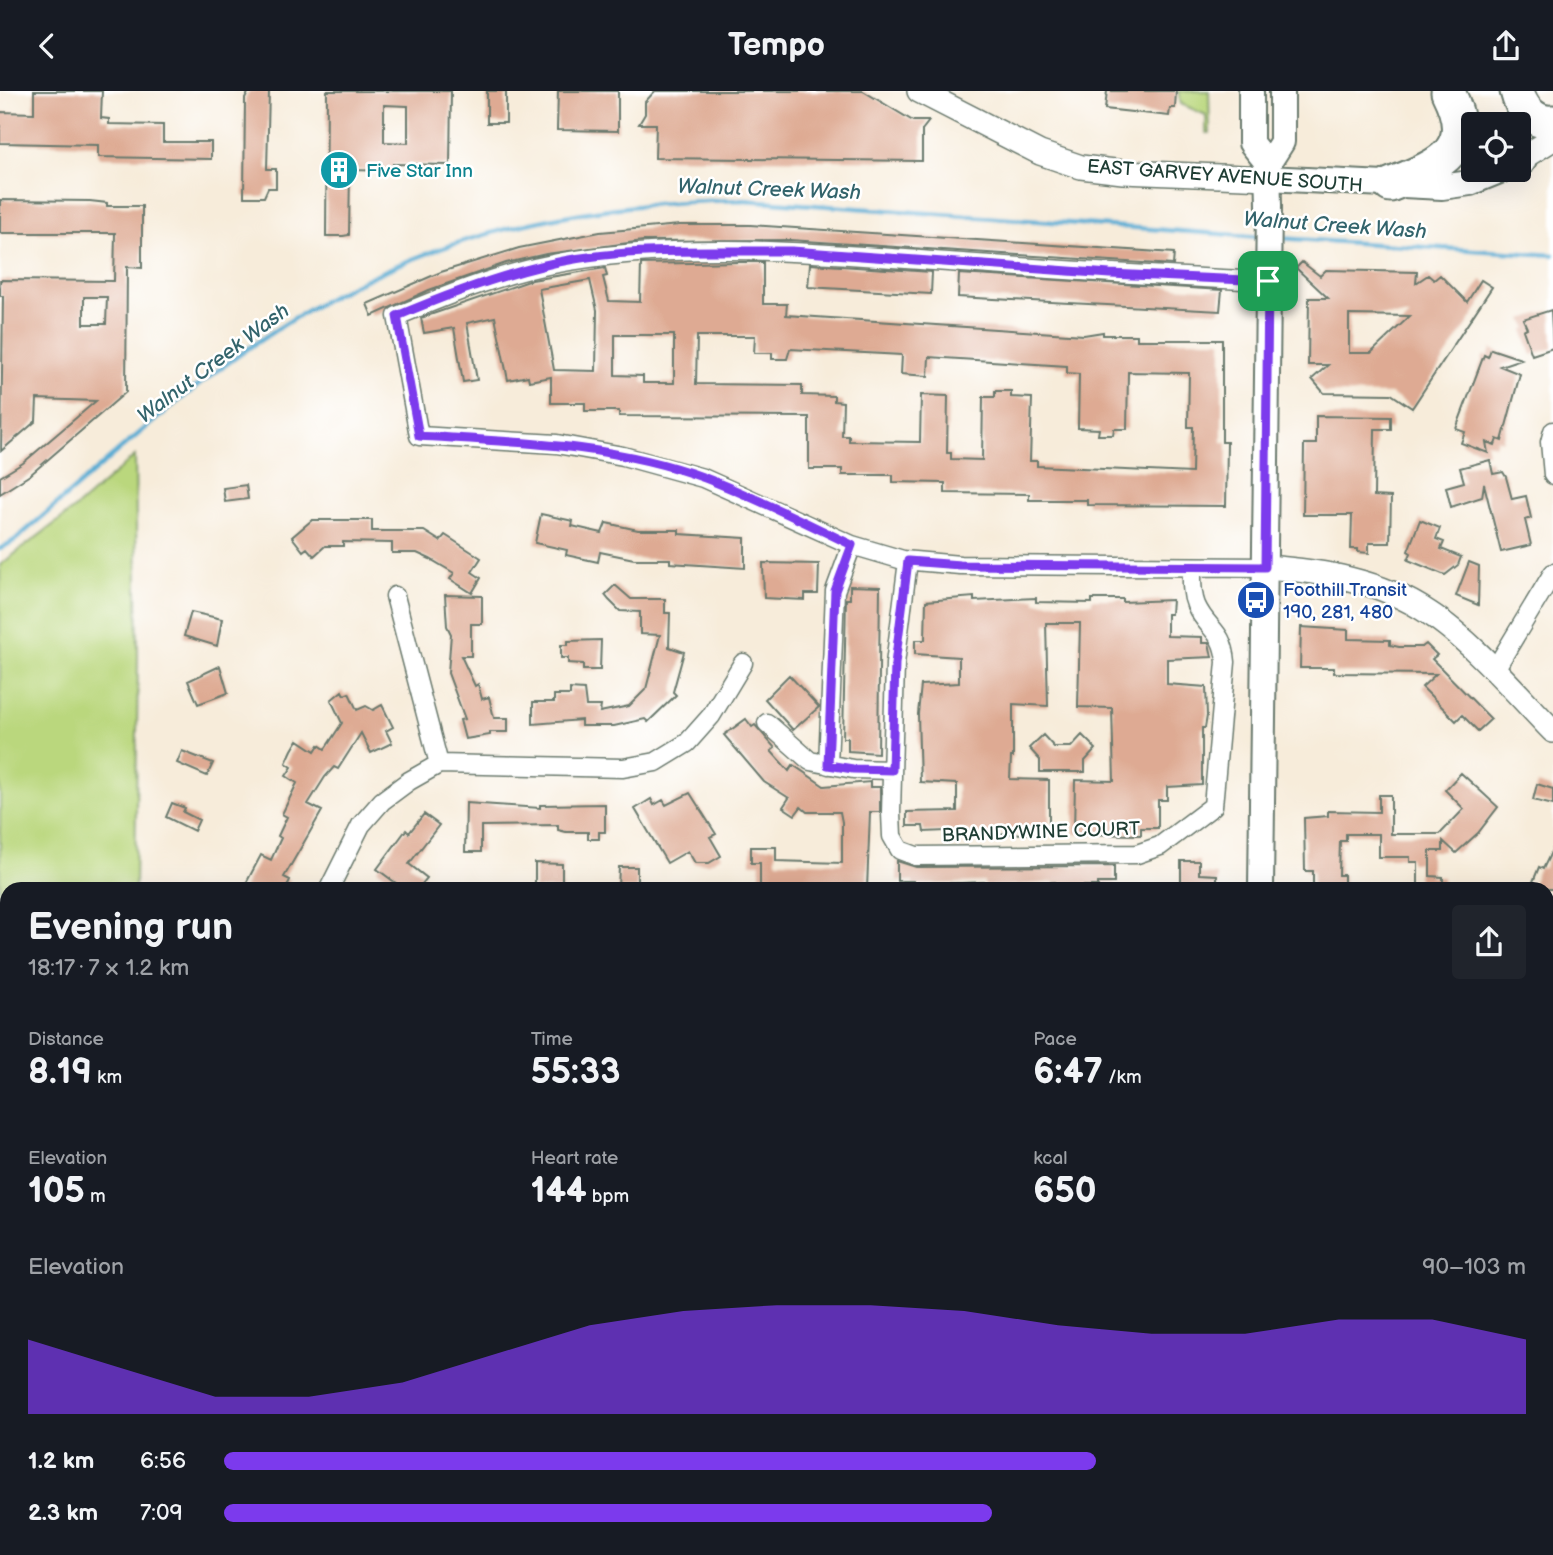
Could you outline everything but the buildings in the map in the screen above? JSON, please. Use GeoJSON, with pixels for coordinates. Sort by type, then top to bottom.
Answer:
{"type":"FeatureCollection","features":[{"type":"Feature","properties":{"kind":"highway"},"geometry":{"type":"LineString","coordinates":[[1510,112],[1507,100],[1511,91]]}},
{"type":"Feature","properties":{"kind":"highway"},"geometry":{"type":"LineString","coordinates":[[1517,91],[1525,110],[1536,119],[1553,122]]}},
{"type":"Feature","properties":{"kind":"highway"},"geometry":{"type":"LineString","coordinates":[[1446,92],[1474,112]]}},
{"type":"Feature","properties":{"kind":"highway"},"geometry":{"type":"LineString","coordinates":[[1390,185],[1424,171],[1455,146],[1460,128],[1459,115],[1446,92]]}},
{"type":"Feature","properties":{"kind":"main road"},"geometry":{"type":"LineString","coordinates":[[1251,91],[1251,143],[1268,171]]}},
{"type":"Feature","properties":{"kind":"main road"},"geometry":{"type":"LineString","coordinates":[[1261,882],[1268,171],[1282,142],[1282,91]]}},
{"type":"Feature","properties":{"kind":"main road","name":"EAST GARVEY AVENUE SOUTH"},"geometry":{"type":"LineString","coordinates":[[1268,171],[1390,185],[1456,185],[1472,182]]}},
{"type":"Feature","properties":{"kind":"street","name":"EAST GARVEY AVENUE SOUTH"},"geometry":{"type":"LineString","coordinates":[[919,91],[1040,153],[1081,167],[1123,172],[1268,171]]}},
{"type":"Feature","properties":{"kind":"street"},"geometry":{"type":"LineString","coordinates":[[1531,152],[1553,139]]}},
{"type":"Feature","properties":{"kind":"street"},"geometry":{"type":"LineString","coordinates":[[1268,281],[1110,274],[792,251],[635,253],[545,265],[439,298],[397,316],[419,436],[557,444],[623,456],[704,478],[852,545],[908,561],[960,565],[1265,567],[1302,569],[1364,582],[1387,590],[1430,613],[1494,671],[1553,731]]}},
{"type":"Feature","properties":{"kind":"street"},"geometry":{"type":"LineString","coordinates":[[1553,431],[1550,442],[1553,475]]}},
{"type":"Feature","properties":{"kind":"street"},"geometry":{"type":"LineString","coordinates":[[828,765],[835,591],[852,545]]}},
{"type":"Feature","properties":{"kind":"street","name":"BRANDYWINE COURT"},"geometry":{"type":"LineString","coordinates":[[908,561],[895,664],[892,836],[900,850],[916,856],[1137,854],[1160,846],[1213,806],[1226,662],[1224,643],[1197,607],[1192,591],[1192,567]]}},
{"type":"Feature","properties":{"kind":"street"},"geometry":{"type":"LineString","coordinates":[[1494,671],[1553,573]]}},
{"type":"Feature","properties":{"kind":"street"},"geometry":{"type":"LineString","coordinates":[[394,596],[439,764]]}},
{"type":"Feature","properties":{"kind":"street"},"geometry":{"type":"LineString","coordinates":[[332,882],[344,855],[368,817],[382,801],[439,764],[623,768],[656,762],[687,743],[711,716],[743,663]]}},
{"type":"Feature","properties":{"kind":"street"},"geometry":{"type":"LineString","coordinates":[[767,723],[810,761],[853,769],[892,770]]}},
{"type":"Feature","properties":{"kind":"green space"},"geometry":{"type":"Polygon","coordinates":[[[1178,91],[1209,91],[1210,133],[1206,133],[1206,115],[1181,104],[1178,91]]]}},
{"type":"Feature","properties":{"kind":"green space"},"geometry":{"type":"Polygon","coordinates":[[[135,456],[138,656],[135,882],[0,882],[0,565],[74,509],[135,456]]]}},
{"type":"Feature","properties":{"kind":"waterway","name":"Walnut Creek Wash"},"geometry":{"type":"LineString","coordinates":[[0,549],[15,540],[173,405],[274,331],[328,298],[384,271],[499,231],[559,217],[620,208],[745,200],[1262,237]]}},
{"type":"Feature","properties":{"kind":"waterway","name":"Walnut Creek Wash"},"geometry":{"type":"LineString","coordinates":[[1278,238],[1553,255]]}},
{"type":"Feature","properties":{"kind":"place","name":"Five Star Inn"},"geometry":{"type":"Point","coordinates":[339,170]}},
{"type":"Feature","properties":{"kind":"place","name":"Foothill Transit 190, 281, 480"},"geometry":{"type":"Point","coordinates":[1256,600]}},
{"type":"Feature","properties":{"kind":"route"},"geometry":{"type":"LineString","coordinates":[[792,251],[1110,274],[1268,281],[1265,567],[960,565],[908,561],[906,595],[895,664],[892,770],[828,765],[835,591],[852,545],[704,478],[623,456],[557,444],[419,436],[397,316],[439,298],[545,265],[635,253],[792,251]]}}]}
